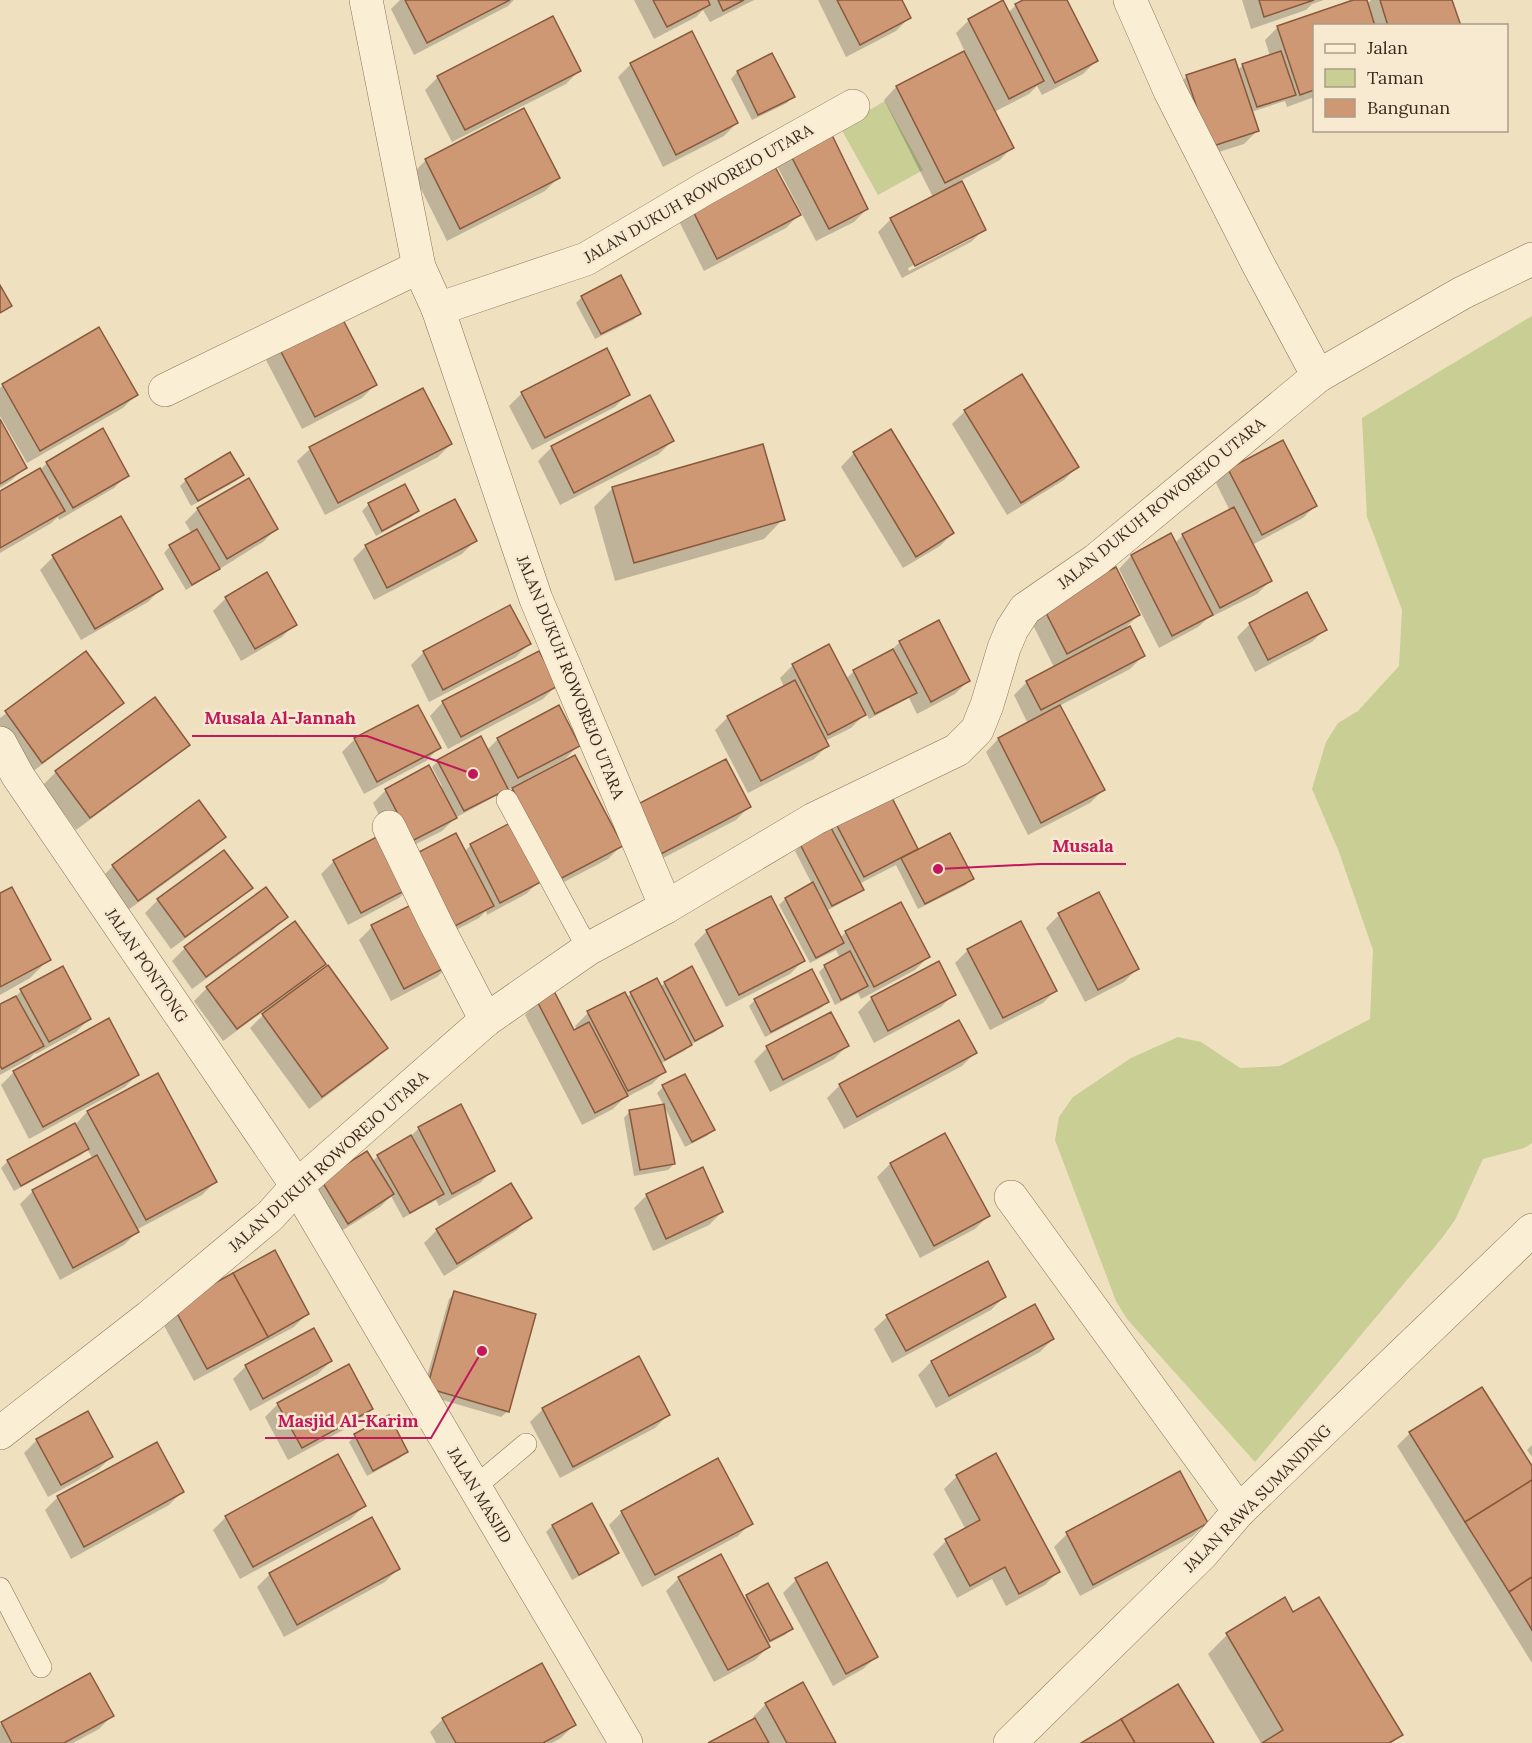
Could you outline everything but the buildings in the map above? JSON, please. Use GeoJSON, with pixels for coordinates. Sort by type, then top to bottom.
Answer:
{"type":"FeatureCollection","features":[{"type":"Feature","properties":{"kind":"street","name":"JALAN DUKUH ROWOREJO UTARA"},"geometry":{"type":"LineString","coordinates":[[366,0],[419,267],[438,309],[536,599],[666,907]]}},
{"type":"Feature","properties":{"kind":"street"},"geometry":{"type":"LineString","coordinates":[[1130,0],[1170,91],[1318,376]]}},
{"type":"Feature","properties":{"kind":"street","name":"JALAN DUKUH ROWOREJO UTARA"},"geometry":{"type":"LineString","coordinates":[[438,309],[586,259],[704,189],[853,106]]}},
{"type":"Feature","properties":{"kind":"street","name":"JALAN DUKUH ROWOREJO UTARA"},"geometry":{"type":"LineString","coordinates":[[0,1433],[158,1309],[270,1216],[297,1186],[486,1020],[588,949],[666,907],[814,819],[957,750],[977,730],[1004,648],[1012,629],[1025,609],[1096,560],[1318,376],[1462,293],[1532,259]]}},
{"type":"Feature","properties":{"kind":"street"},"geometry":{"type":"LineString","coordinates":[[165,390],[419,267]]}},
{"type":"Feature","properties":{"kind":"street","name":"JALAN PONTONG"},"geometry":{"type":"LineString","coordinates":[[0,743],[18,776],[297,1186]]}},
{"type":"Feature","properties":{"kind":"street"},"geometry":{"type":"LineString","coordinates":[[389,827],[486,1020]]}},
{"type":"Feature","properties":{"kind":"street","name":"JALAN MASJID"},"geometry":{"type":"LineString","coordinates":[[297,1186],[626,1743]]}},
{"type":"Feature","properties":{"kind":"street"},"geometry":{"type":"LineString","coordinates":[[1011,1197],[1239,1511]]}},
{"type":"Feature","properties":{"kind":"street","name":"JALAN RAWA SUMANDING"},"geometry":{"type":"LineString","coordinates":[[1010,1743],[1202,1554],[1239,1511],[1532,1230]]}},
{"type":"Feature","properties":{"kind":"lane"},"geometry":{"type":"LineString","coordinates":[[507,800],[588,949]]}},
{"type":"Feature","properties":{"kind":"lane"},"geometry":{"type":"LineString","coordinates":[[475,1487],[526,1444]]}},
{"type":"Feature","properties":{"kind":"lane"},"geometry":{"type":"LineString","coordinates":[[0,1588],[41,1667]]}},
{"type":"Feature","properties":{"kind":"green space"},"geometry":{"type":"Polygon","coordinates":[[[885,101],[923,170],[878,195],[840,127],[885,101]]]}},
{"type":"Feature","properties":{"kind":"green space"},"geometry":{"type":"Polygon","coordinates":[[[1532,316],[1532,1143],[1524,1148],[1483,1159],[1455,1220],[1442,1238],[1255,1462],[1127,1319],[1116,1301],[1055,1140],[1059,1117],[1073,1097],[1131,1058],[1178,1037],[1201,1042],[1240,1068],[1280,1066],[1370,1019],[1373,950],[1339,852],[1312,789],[1326,742],[1338,723],[1358,711],[1399,666],[1402,610],[1367,517],[1362,418],[1532,316]]]}},
{"type":"Feature","properties":{"kind":"place","name":"Musala Al-Jannah"},"geometry":{"type":"Point","coordinates":[473,774]}},
{"type":"Feature","properties":{"kind":"place","name":"Musala"},"geometry":{"type":"Point","coordinates":[938,869]}},
{"type":"Feature","properties":{"kind":"place","name":"Masjid Al-Karim"},"geometry":{"type":"Point","coordinates":[482,1351]}}]}
